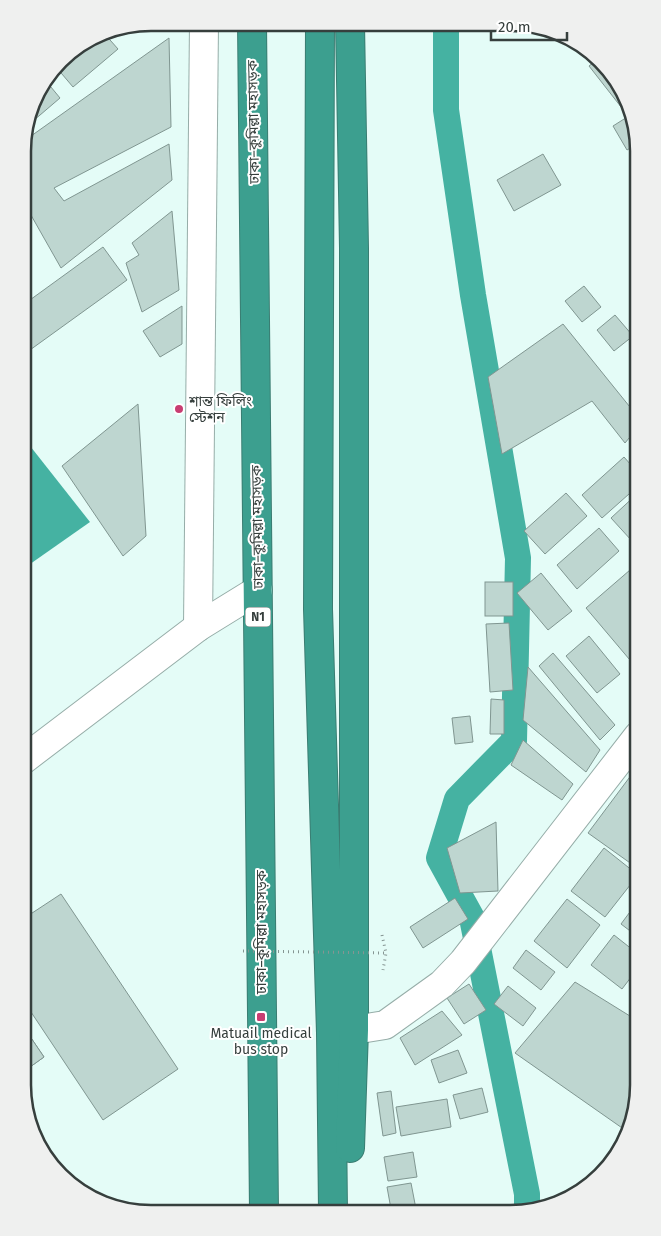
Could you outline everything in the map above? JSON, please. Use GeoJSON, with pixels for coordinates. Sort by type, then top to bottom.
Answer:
{"type":"FeatureCollection","features":[{"type":"Feature","properties":{"kind":"highway","name":"ঢাকা–কুমিল্লা মহাসড়ক"},"geometry":{"type":"LineString","coordinates":[[252,31],[264,1205]]}},
{"type":"Feature","properties":{"kind":"highway"},"geometry":{"type":"LineString","coordinates":[[320,31],[318,609],[330,1013],[333,1205]]}},
{"type":"Feature","properties":{"kind":"highway"},"geometry":{"type":"LineString","coordinates":[[348,1205],[354,1030],[354,248],[350,31]]}},
{"type":"Feature","properties":{"kind":"street"},"geometry":{"type":"LineString","coordinates":[[198,627],[204,31]]}},
{"type":"Feature","properties":{"kind":"street"},"geometry":{"type":"LineString","coordinates":[[31,754],[198,627],[258,590]]}},
{"type":"Feature","properties":{"kind":"street"},"geometry":{"type":"LineString","coordinates":[[354,1030],[385,1026],[442,984],[463,962],[629,747]]}},
{"type":"Feature","properties":{"kind":"path"},"geometry":{"type":"LineString","coordinates":[[243,951],[386,953]]}},
{"type":"Feature","properties":{"kind":"shaded area"},"geometry":{"type":"Polygon","coordinates":[[[31,447],[90,522],[31,563],[31,447]]]}},
{"type":"Feature","properties":{"kind":"building"},"geometry":{"type":"Polygon","coordinates":[[[169,38],[171,127],[54,188],[64,201],[169,144],[172,180],[61,268],[31,215],[32,135],[169,38]]]}},
{"type":"Feature","properties":{"kind":"building"},"geometry":{"type":"Polygon","coordinates":[[[109,39],[118,49],[73,87],[61,72],[91,47],[109,39]]]}},
{"type":"Feature","properties":{"kind":"building"},"geometry":{"type":"Polygon","coordinates":[[[592,64],[610,84],[621,106],[589,66],[592,64]]]}},
{"type":"Feature","properties":{"kind":"building"},"geometry":{"type":"Polygon","coordinates":[[[50,86],[60,98],[35,119],[50,86]]]}},
{"type":"Feature","properties":{"kind":"building"},"geometry":{"type":"Polygon","coordinates":[[[625,119],[630,148],[627,150],[613,126],[625,119]]]}},
{"type":"Feature","properties":{"kind":"building"},"geometry":{"type":"Polygon","coordinates":[[[543,154],[561,185],[514,211],[497,180],[543,154]]]}},
{"type":"Feature","properties":{"kind":"building"},"geometry":{"type":"Polygon","coordinates":[[[172,211],[179,290],[142,312],[126,263],[139,255],[132,243],[172,211]]]}},
{"type":"Feature","properties":{"kind":"building"},"geometry":{"type":"Polygon","coordinates":[[[103,247],[127,280],[31,349],[31,299],[103,247]]]}},
{"type":"Feature","properties":{"kind":"building"},"geometry":{"type":"Polygon","coordinates":[[[584,286],[601,307],[582,322],[565,301],[584,286]]]}},
{"type":"Feature","properties":{"kind":"building"},"geometry":{"type":"Polygon","coordinates":[[[182,306],[182,344],[160,357],[143,331],[182,306]]]}},
{"type":"Feature","properties":{"kind":"building"},"geometry":{"type":"Polygon","coordinates":[[[615,315],[630,332],[630,339],[614,351],[597,330],[615,315]]]}},
{"type":"Feature","properties":{"kind":"building"},"geometry":{"type":"Polygon","coordinates":[[[563,324],[630,407],[630,437],[625,443],[592,401],[502,454],[488,377],[563,324]]]}},
{"type":"Feature","properties":{"kind":"building"},"geometry":{"type":"Polygon","coordinates":[[[138,404],[146,536],[123,556],[62,466],[138,404]]]}},
{"type":"Feature","properties":{"kind":"building"},"geometry":{"type":"Polygon","coordinates":[[[624,457],[630,463],[630,493],[602,518],[582,495],[624,457]]]}},
{"type":"Feature","properties":{"kind":"building"},"geometry":{"type":"Polygon","coordinates":[[[566,493],[587,516],[545,554],[524,531],[566,493]]]}},
{"type":"Feature","properties":{"kind":"building"},"geometry":{"type":"Polygon","coordinates":[[[630,501],[630,538],[611,518],[630,501]]]}},
{"type":"Feature","properties":{"kind":"building"},"geometry":{"type":"Polygon","coordinates":[[[599,528],[619,551],[577,589],[557,565],[599,528]]]}},
{"type":"Feature","properties":{"kind":"building"},"geometry":{"type":"Polygon","coordinates":[[[630,570],[629,659],[586,608],[630,570]]]}},
{"type":"Feature","properties":{"kind":"building"},"geometry":{"type":"Polygon","coordinates":[[[541,573],[572,611],[548,630],[517,593],[541,573]]]}},
{"type":"Feature","properties":{"kind":"building"},"geometry":{"type":"Polygon","coordinates":[[[485,582],[513,582],[513,616],[485,616],[485,582]]]}},
{"type":"Feature","properties":{"kind":"building"},"geometry":{"type":"Polygon","coordinates":[[[509,623],[513,690],[490,692],[486,624],[509,623]]]}},
{"type":"Feature","properties":{"kind":"building"},"geometry":{"type":"Polygon","coordinates":[[[589,636],[620,674],[597,693],[566,656],[589,636]]]}},
{"type":"Feature","properties":{"kind":"building"},"geometry":{"type":"Polygon","coordinates":[[[553,653],[615,725],[600,740],[539,666],[553,653]]]}},
{"type":"Feature","properties":{"kind":"building"},"geometry":{"type":"Polygon","coordinates":[[[528,667],[600,750],[586,772],[523,720],[528,667]]]}},
{"type":"Feature","properties":{"kind":"building"},"geometry":{"type":"Polygon","coordinates":[[[491,699],[504,700],[504,734],[490,734],[491,699]]]}},
{"type":"Feature","properties":{"kind":"building"},"geometry":{"type":"Polygon","coordinates":[[[470,716],[473,742],[455,744],[452,718],[470,716]]]}},
{"type":"Feature","properties":{"kind":"building"},"geometry":{"type":"Polygon","coordinates":[[[523,740],[573,784],[562,800],[511,765],[523,740]]]}},
{"type":"Feature","properties":{"kind":"building"},"geometry":{"type":"Polygon","coordinates":[[[629,778],[629,862],[588,833],[629,778]]]}},
{"type":"Feature","properties":{"kind":"building"},"geometry":{"type":"Polygon","coordinates":[[[496,822],[498,891],[460,893],[447,848],[496,822]]]}},
{"type":"Feature","properties":{"kind":"building"},"geometry":{"type":"Polygon","coordinates":[[[604,848],[629,868],[629,886],[605,917],[571,891],[604,848]]]}},
{"type":"Feature","properties":{"kind":"building"},"geometry":{"type":"Polygon","coordinates":[[[61,894],[178,1069],[103,1120],[31,1012],[31,914],[61,894]]]}},
{"type":"Feature","properties":{"kind":"building"},"geometry":{"type":"Polygon","coordinates":[[[455,898],[468,919],[423,948],[410,927],[455,898]]]}},
{"type":"Feature","properties":{"kind":"building"},"geometry":{"type":"Polygon","coordinates":[[[567,899],[600,925],[567,968],[534,941],[567,899]]]}},
{"type":"Feature","properties":{"kind":"building"},"geometry":{"type":"Polygon","coordinates":[[[629,913],[629,930],[621,924],[629,913]]]}},
{"type":"Feature","properties":{"kind":"building"},"geometry":{"type":"Polygon","coordinates":[[[614,935],[629,947],[629,980],[622,989],[591,965],[614,935]]]}},
{"type":"Feature","properties":{"kind":"building"},"geometry":{"type":"Polygon","coordinates":[[[526,950],[555,972],[541,990],[513,968],[526,950]]]}},
{"type":"Feature","properties":{"kind":"building"},"geometry":{"type":"Polygon","coordinates":[[[575,982],[629,1015],[629,1093],[621,1128],[515,1053],[575,982]]]}},
{"type":"Feature","properties":{"kind":"building"},"geometry":{"type":"Polygon","coordinates":[[[469,984],[486,1010],[464,1024],[447,998],[469,984]]]}},
{"type":"Feature","properties":{"kind":"building"},"geometry":{"type":"Polygon","coordinates":[[[508,986],[536,1008],[523,1026],[494,1004],[508,986]]]}},
{"type":"Feature","properties":{"kind":"building"},"geometry":{"type":"Polygon","coordinates":[[[442,1011],[462,1035],[415,1065],[400,1038],[442,1011]]]}},
{"type":"Feature","properties":{"kind":"building"},"geometry":{"type":"Polygon","coordinates":[[[31,1038],[44,1057],[31,1066],[31,1038]]]}},
{"type":"Feature","properties":{"kind":"building"},"geometry":{"type":"Polygon","coordinates":[[[31,1038],[44,1057],[31,1066],[31,1038]]]}},
{"type":"Feature","properties":{"kind":"building"},"geometry":{"type":"Polygon","coordinates":[[[458,1050],[467,1073],[439,1083],[431,1060],[458,1050]]]}},
{"type":"Feature","properties":{"kind":"building"},"geometry":{"type":"Polygon","coordinates":[[[482,1088],[488,1112],[460,1119],[453,1095],[482,1088]]]}},
{"type":"Feature","properties":{"kind":"building"},"geometry":{"type":"Polygon","coordinates":[[[391,1091],[396,1133],[383,1136],[377,1093],[391,1091]]]}},
{"type":"Feature","properties":{"kind":"building"},"geometry":{"type":"Polygon","coordinates":[[[447,1099],[451,1127],[401,1136],[396,1107],[447,1099]]]}},
{"type":"Feature","properties":{"kind":"building"},"geometry":{"type":"Polygon","coordinates":[[[413,1152],[417,1177],[388,1181],[384,1157],[413,1152]]]}},
{"type":"Feature","properties":{"kind":"building"},"geometry":{"type":"Polygon","coordinates":[[[411,1183],[415,1205],[390,1205],[387,1187],[411,1183]]]}},
{"type":"Feature","properties":{"kind":"waterway"},"geometry":{"type":"LineString","coordinates":[[446,31],[446,110],[473,295],[518,558],[514,741],[457,799],[439,858],[472,918],[527,1194],[527,1203]]}},
{"type":"Feature","properties":{"kind":"place","name":"শান্ত ফিলিং স্টেশন"},"geometry":{"type":"Point","coordinates":[179,409]}},
{"type":"Feature","properties":{"kind":"place","name":"Matuail medical bus stop"},"geometry":{"type":"Point","coordinates":[261,1017]}}]}
